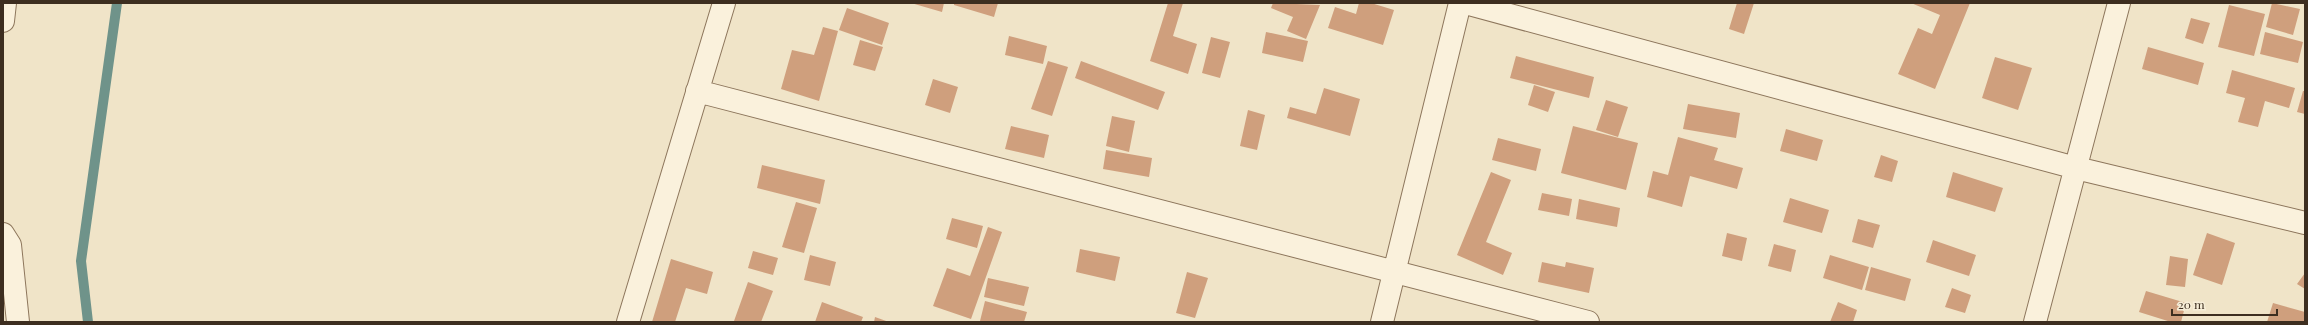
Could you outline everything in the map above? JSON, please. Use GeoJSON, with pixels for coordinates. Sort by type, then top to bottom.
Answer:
{"type":"FeatureCollection","features":[{"type":"Feature","properties":{"kind":"street"},"geometry":{"type":"LineString","coordinates":[[3,21],[5,3]]}},
{"type":"Feature","properties":{"kind":"street"},"geometry":{"type":"LineString","coordinates":[[628,322],[724,3]]}},
{"type":"Feature","properties":{"kind":"street"},"geometry":{"type":"LineString","coordinates":[[1382,322],[1460,3]]}},
{"type":"Feature","properties":{"kind":"street"},"geometry":{"type":"LineString","coordinates":[[1465,3],[2076,168],[2305,223]]}},
{"type":"Feature","properties":{"kind":"street"},"geometry":{"type":"LineString","coordinates":[[2035,322],[2119,3]]}},
{"type":"Feature","properties":{"kind":"street"},"geometry":{"type":"LineString","coordinates":[[697,91],[1588,322]]}},
{"type":"Feature","properties":{"kind":"street"},"geometry":{"type":"LineString","coordinates":[[3,234],[10,245],[18,322]]}},
{"type":"Feature","properties":{"kind":"building"},"geometry":{"type":"Polygon","coordinates":[[[911,3],[944,3],[942,12],[911,3]]]}},
{"type":"Feature","properties":{"kind":"building"},"geometry":{"type":"Polygon","coordinates":[[[954,3],[998,3],[994,17],[954,5],[954,3]]]}},
{"type":"Feature","properties":{"kind":"building"},"geometry":{"type":"Polygon","coordinates":[[[1168,3],[1183,3],[1173,36],[1197,44],[1188,74],[1150,61],[1168,3]]]}},
{"type":"Feature","properties":{"kind":"building"},"geometry":{"type":"Polygon","coordinates":[[[1273,3],[1320,5],[1306,39],[1287,31],[1293,17],[1271,8],[1273,3]]]}},
{"type":"Feature","properties":{"kind":"building"},"geometry":{"type":"Polygon","coordinates":[[[1359,3],[1371,3],[1394,10],[1383,45],[1328,28],[1335,7],[1356,14],[1359,3]]]}},
{"type":"Feature","properties":{"kind":"building"},"geometry":{"type":"Polygon","coordinates":[[[1737,3],[1754,3],[1744,34],[1729,29],[1737,3]]]}},
{"type":"Feature","properties":{"kind":"building"},"geometry":{"type":"Polygon","coordinates":[[[1911,3],[1970,3],[1935,89],[1898,74],[1918,28],[1932,34],[1940,15],[1911,3]]]}},
{"type":"Feature","properties":{"kind":"building"},"geometry":{"type":"Polygon","coordinates":[[[2272,3],[2300,9],[2293,35],[2266,27],[2272,3]]]}},
{"type":"Feature","properties":{"kind":"building"},"geometry":{"type":"Polygon","coordinates":[[[2229,5],[2265,14],[2254,56],[2218,47],[2229,5]]]}},
{"type":"Feature","properties":{"kind":"building"},"geometry":{"type":"Polygon","coordinates":[[[847,8],[889,23],[882,45],[839,30],[847,8]]]}},
{"type":"Feature","properties":{"kind":"building"},"geometry":{"type":"Polygon","coordinates":[[[2191,18],[2210,23],[2203,44],[2185,38],[2191,18]]]}},
{"type":"Feature","properties":{"kind":"building"},"geometry":{"type":"Polygon","coordinates":[[[823,27],[838,31],[819,101],[781,89],[792,50],[814,55],[823,27]]]}},
{"type":"Feature","properties":{"kind":"building"},"geometry":{"type":"Polygon","coordinates":[[[1266,32],[1308,41],[1303,62],[1262,53],[1266,32]]]}},
{"type":"Feature","properties":{"kind":"building"},"geometry":{"type":"Polygon","coordinates":[[[2265,32],[2303,42],[2298,63],[2260,54],[2265,32]]]}},
{"type":"Feature","properties":{"kind":"building"},"geometry":{"type":"Polygon","coordinates":[[[1009,36],[1047,46],[1043,64],[1005,55],[1009,36]]]}},
{"type":"Feature","properties":{"kind":"building"},"geometry":{"type":"Polygon","coordinates":[[[1211,37],[1230,42],[1220,78],[1202,73],[1211,37]]]}},
{"type":"Feature","properties":{"kind":"building"},"geometry":{"type":"Polygon","coordinates":[[[860,40],[883,47],[875,71],[853,65],[860,40]]]}},
{"type":"Feature","properties":{"kind":"building"},"geometry":{"type":"Polygon","coordinates":[[[2148,47],[2204,63],[2198,85],[2142,69],[2148,47]]]}},
{"type":"Feature","properties":{"kind":"building"},"geometry":{"type":"Polygon","coordinates":[[[1516,56],[1594,77],[1589,98],[1510,78],[1516,56]]]}},
{"type":"Feature","properties":{"kind":"building"},"geometry":{"type":"Polygon","coordinates":[[[1995,57],[2032,68],[2018,110],[1982,98],[1995,57]]]}},
{"type":"Feature","properties":{"kind":"building"},"geometry":{"type":"Polygon","coordinates":[[[1048,61],[1068,67],[1052,116],[1031,109],[1048,61]]]}},
{"type":"Feature","properties":{"kind":"building"},"geometry":{"type":"Polygon","coordinates":[[[1081,61],[1165,92],[1158,110],[1075,78],[1081,61]]]}},
{"type":"Feature","properties":{"kind":"building"},"geometry":{"type":"Polygon","coordinates":[[[2232,70],[2295,88],[2289,108],[2265,101],[2258,127],[2238,122],[2245,98],[2226,93],[2232,70]]]}},
{"type":"Feature","properties":{"kind":"building"},"geometry":{"type":"Polygon","coordinates":[[[933,79],[958,87],[950,113],[925,105],[933,79]]]}},
{"type":"Feature","properties":{"kind":"building"},"geometry":{"type":"Polygon","coordinates":[[[1534,85],[1555,92],[1548,112],[1528,105],[1534,85]]]}},
{"type":"Feature","properties":{"kind":"building"},"geometry":{"type":"Polygon","coordinates":[[[1324,88],[1360,99],[1350,136],[1287,118],[1290,107],[1316,114],[1324,88]]]}},
{"type":"Feature","properties":{"kind":"building"},"geometry":{"type":"Polygon","coordinates":[[[2303,91],[2305,91],[2305,114],[2297,112],[2303,91]]]}},
{"type":"Feature","properties":{"kind":"building"},"geometry":{"type":"Polygon","coordinates":[[[1606,100],[1628,107],[1618,137],[1596,130],[1606,100]]]}},
{"type":"Feature","properties":{"kind":"building"},"geometry":{"type":"Polygon","coordinates":[[[1688,104],[1740,113],[1736,138],[1683,129],[1688,104]]]}},
{"type":"Feature","properties":{"kind":"building"},"geometry":{"type":"Polygon","coordinates":[[[1248,110],[1265,115],[1257,150],[1240,146],[1248,110]]]}},
{"type":"Feature","properties":{"kind":"building"},"geometry":{"type":"Polygon","coordinates":[[[1112,116],[1135,121],[1129,152],[1106,146],[1112,116]]]}},
{"type":"Feature","properties":{"kind":"building"},"geometry":{"type":"Polygon","coordinates":[[[1011,126],[1049,135],[1044,158],[1005,149],[1011,126]]]}},
{"type":"Feature","properties":{"kind":"building"},"geometry":{"type":"Polygon","coordinates":[[[1573,126],[1638,143],[1626,190],[1561,173],[1573,126]]]}},
{"type":"Feature","properties":{"kind":"building"},"geometry":{"type":"Polygon","coordinates":[[[1786,129],[1823,140],[1817,161],[1780,151],[1786,129]]]}},
{"type":"Feature","properties":{"kind":"building"},"geometry":{"type":"Polygon","coordinates":[[[1678,137],[1718,148],[1714,160],[1743,168],[1737,189],[1690,176],[1682,207],[1647,197],[1653,171],[1668,175],[1678,137]]]}},
{"type":"Feature","properties":{"kind":"building"},"geometry":{"type":"Polygon","coordinates":[[[1498,138],[1541,149],[1536,171],[1492,160],[1498,138]]]}},
{"type":"Feature","properties":{"kind":"building"},"geometry":{"type":"Polygon","coordinates":[[[1106,150],[1152,158],[1149,177],[1103,169],[1106,150]]]}},
{"type":"Feature","properties":{"kind":"building"},"geometry":{"type":"Polygon","coordinates":[[[1881,155],[1898,161],[1892,182],[1874,177],[1881,155]]]}},
{"type":"Feature","properties":{"kind":"building"},"geometry":{"type":"Polygon","coordinates":[[[762,165],[825,180],[820,204],[757,188],[762,165]]]}},
{"type":"Feature","properties":{"kind":"building"},"geometry":{"type":"Polygon","coordinates":[[[1491,172],[1511,180],[1486,242],[1512,253],[1503,275],[1457,255],[1491,172]]]}},
{"type":"Feature","properties":{"kind":"building"},"geometry":{"type":"Polygon","coordinates":[[[1953,172],[2003,188],[1995,212],[1946,197],[1953,172]]]}},
{"type":"Feature","properties":{"kind":"building"},"geometry":{"type":"Polygon","coordinates":[[[1542,193],[1572,199],[1569,216],[1538,210],[1542,193]]]}},
{"type":"Feature","properties":{"kind":"building"},"geometry":{"type":"Polygon","coordinates":[[[1790,198],[1829,210],[1822,233],[1783,222],[1790,198]]]}},
{"type":"Feature","properties":{"kind":"building"},"geometry":{"type":"Polygon","coordinates":[[[1579,199],[1620,208],[1617,227],[1576,219],[1579,199]]]}},
{"type":"Feature","properties":{"kind":"building"},"geometry":{"type":"Polygon","coordinates":[[[796,202],[817,208],[804,253],[782,247],[796,202]]]}},
{"type":"Feature","properties":{"kind":"building"},"geometry":{"type":"Polygon","coordinates":[[[952,218],[983,226],[977,248],[946,239],[952,218]]]}},
{"type":"Feature","properties":{"kind":"building"},"geometry":{"type":"Polygon","coordinates":[[[1858,219],[1880,225],[1873,248],[1852,242],[1858,219]]]}},
{"type":"Feature","properties":{"kind":"building"},"geometry":{"type":"Polygon","coordinates":[[[988,227],[1002,232],[971,319],[933,306],[947,268],[970,276],[988,227]]]}},
{"type":"Feature","properties":{"kind":"building"},"geometry":{"type":"Polygon","coordinates":[[[1727,233],[1747,238],[1742,261],[1722,256],[1727,233]]]}},
{"type":"Feature","properties":{"kind":"building"},"geometry":{"type":"Polygon","coordinates":[[[2207,233],[2235,243],[2222,285],[2193,275],[2207,233]]]}},
{"type":"Feature","properties":{"kind":"building"},"geometry":{"type":"Polygon","coordinates":[[[1933,240],[1976,255],[1969,276],[1926,262],[1933,240]]]}},
{"type":"Feature","properties":{"kind":"building"},"geometry":{"type":"Polygon","coordinates":[[[1774,244],[1796,250],[1791,272],[1768,266],[1774,244]]]}},
{"type":"Feature","properties":{"kind":"building"},"geometry":{"type":"Polygon","coordinates":[[[1080,249],[1120,257],[1115,281],[1076,272],[1080,249]]]}},
{"type":"Feature","properties":{"kind":"building"},"geometry":{"type":"Polygon","coordinates":[[[753,251],[778,258],[773,275],[748,268],[753,251]]]}},
{"type":"Feature","properties":{"kind":"building"},"geometry":{"type":"Polygon","coordinates":[[[810,255],[836,262],[830,286],[804,280],[810,255]]]}},
{"type":"Feature","properties":{"kind":"building"},"geometry":{"type":"Polygon","coordinates":[[[1830,255],[1869,267],[1862,290],[1823,278],[1830,255]]]}},
{"type":"Feature","properties":{"kind":"building"},"geometry":{"type":"Polygon","coordinates":[[[2170,256],[2188,259],[2185,287],[2166,285],[2170,256]]]}},
{"type":"Feature","properties":{"kind":"building"},"geometry":{"type":"Polygon","coordinates":[[[671,259],[713,272],[707,294],[686,288],[675,322],[652,322],[671,259]]]}},
{"type":"Feature","properties":{"kind":"building"},"geometry":{"type":"Polygon","coordinates":[[[1542,262],[1565,267],[1566,262],[1594,268],[1589,293],[1538,282],[1542,262]]]}},
{"type":"Feature","properties":{"kind":"building"},"geometry":{"type":"Polygon","coordinates":[[[1871,267],[1911,279],[1905,301],[1865,290],[1871,267]]]}},
{"type":"Feature","properties":{"kind":"building"},"geometry":{"type":"Polygon","coordinates":[[[1187,272],[1208,278],[1195,318],[1176,313],[1187,272]]]}},
{"type":"Feature","properties":{"kind":"building"},"geometry":{"type":"Polygon","coordinates":[[[2305,273],[2305,289],[2297,284],[2305,273]]]}},
{"type":"Feature","properties":{"kind":"building"},"geometry":{"type":"Polygon","coordinates":[[[988,278],[1029,287],[1024,306],[984,297],[988,278]]]}},
{"type":"Feature","properties":{"kind":"building"},"geometry":{"type":"Polygon","coordinates":[[[748,282],[773,291],[761,322],[734,321],[748,282]]]}},
{"type":"Feature","properties":{"kind":"building"},"geometry":{"type":"Polygon","coordinates":[[[1952,288],[1971,295],[1965,313],[1945,307],[1952,288]]]}},
{"type":"Feature","properties":{"kind":"building"},"geometry":{"type":"Polygon","coordinates":[[[2146,291],[2186,303],[2181,322],[2171,322],[2139,312],[2146,291]]]}},
{"type":"Feature","properties":{"kind":"building"},"geometry":{"type":"Polygon","coordinates":[[[985,301],[1027,312],[1024,322],[980,321],[985,301]]]}},
{"type":"Feature","properties":{"kind":"building"},"geometry":{"type":"Polygon","coordinates":[[[822,302],[863,317],[861,322],[815,322],[822,302]]]}},
{"type":"Feature","properties":{"kind":"building"},"geometry":{"type":"Polygon","coordinates":[[[1838,302],[1857,310],[1853,322],[1830,322],[1838,302]]]}},
{"type":"Feature","properties":{"kind":"building"},"geometry":{"type":"Polygon","coordinates":[[[2273,303],[2305,312],[2305,322],[2267,322],[2273,303]]]}},
{"type":"Feature","properties":{"kind":"building"},"geometry":{"type":"Polygon","coordinates":[[[875,317],[889,322],[874,322],[875,317]]]}},
{"type":"Feature","properties":{"kind":"waterway"},"geometry":{"type":"LineString","coordinates":[[88,322],[81,261],[117,3]]}}]}
